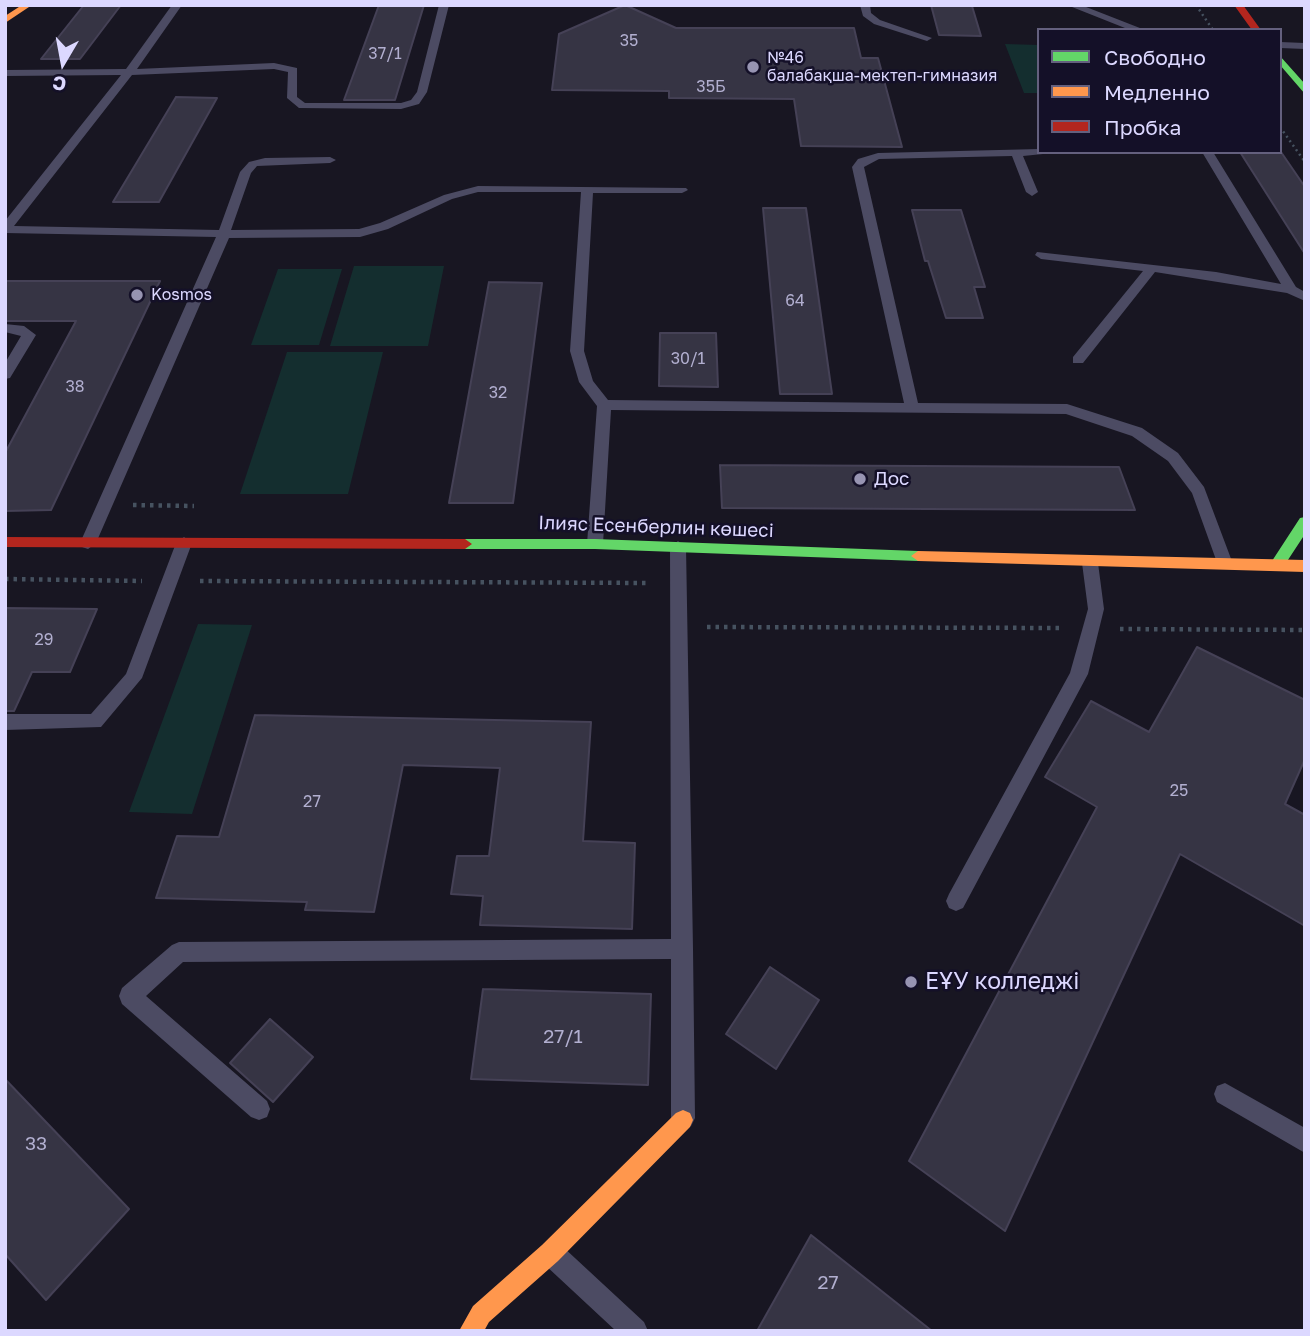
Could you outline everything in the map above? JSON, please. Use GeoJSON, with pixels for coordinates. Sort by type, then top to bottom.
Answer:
{"type":"FeatureCollection","features":[{"type":"Feature","properties":{"kind":"street"},"geometry":{"type":"LineString","coordinates":[[5,11],[11,5]]}},
{"type":"Feature","properties":{"kind":"street"},"geometry":{"type":"LineString","coordinates":[[5,20],[28,5]]}},
{"type":"Feature","properties":{"kind":"street"},"geometry":{"type":"LineString","coordinates":[[1238,5],[1255,28]]}},
{"type":"Feature","properties":{"kind":"street"},"geometry":{"type":"LineString","coordinates":[[1282,62],[1305,91]]}},
{"type":"Feature","properties":{"kind":"street"},"geometry":{"type":"LineString","coordinates":[[1277,565],[1305,522]]}},
{"type":"Feature","properties":{"kind":"street","name":"Ілияс Есенберлин көшесі"},"geometry":{"type":"LineString","coordinates":[[5,542],[595,544],[1090,563],[1305,566]]}},
{"type":"Feature","properties":{"kind":"street"},"geometry":{"type":"LineString","coordinates":[[470,1331],[481,1314],[550,1253],[683,1120]]}},
{"type":"Feature","properties":{"kind":"lane"},"geometry":{"type":"LineString","coordinates":[[6,229],[130,72],[177,5]]}},
{"type":"Feature","properties":{"kind":"lane"},"geometry":{"type":"LineString","coordinates":[[5,73],[130,72],[274,66],[293,70],[292,98],[303,106],[401,106],[415,102],[422,92],[444,5]]}},
{"type":"Feature","properties":{"kind":"lane"},"geometry":{"type":"LineString","coordinates":[[865,5],[866,14],[877,22],[927,38]]}},
{"type":"Feature","properties":{"kind":"lane"},"geometry":{"type":"LineString","coordinates":[[1072,5],[1135,28]]}},
{"type":"Feature","properties":{"kind":"lane"},"geometry":{"type":"LineString","coordinates":[[1282,45],[1305,46]]}},
{"type":"Feature","properties":{"kind":"lane"},"geometry":{"type":"LineString","coordinates":[[912,407],[858,167],[862,160],[878,156],[1017,155],[1037,152]]}},
{"type":"Feature","properties":{"kind":"lane"},"geometry":{"type":"LineString","coordinates":[[1208,154],[1291,290]]}},
{"type":"Feature","properties":{"kind":"lane"},"geometry":{"type":"LineString","coordinates":[[1017,155],[1032,192]]}},
{"type":"Feature","properties":{"kind":"lane"},"geometry":{"type":"LineString","coordinates":[[88,542],[224,234],[246,172],[253,164],[265,161],[330,160]]}},
{"type":"Feature","properties":{"kind":"lane"},"geometry":{"type":"LineString","coordinates":[[6,229],[224,234],[360,233],[384,226],[448,197],[478,189],[682,190]]}},
{"type":"Feature","properties":{"kind":"lane"},"geometry":{"type":"LineString","coordinates":[[587,189],[577,351],[586,382],[604,405],[595,544]]}},
{"type":"Feature","properties":{"kind":"lane"},"geometry":{"type":"LineString","coordinates":[[1041,255],[1152,268],[1291,290],[1305,297]]}},
{"type":"Feature","properties":{"kind":"lane"},"geometry":{"type":"LineString","coordinates":[[1078,360],[1152,268]]}},
{"type":"Feature","properties":{"kind":"lane"},"geometry":{"type":"LineString","coordinates":[[5,328],[19,329],[29,335],[5,375]]}},
{"type":"Feature","properties":{"kind":"lane"},"geometry":{"type":"LineString","coordinates":[[604,405],[1067,409],[1100,417],[1137,432],[1173,457],[1199,491],[1225,564]]}},
{"type":"Feature","properties":{"kind":"lane"},"geometry":{"type":"LineString","coordinates":[[5,722],[95,722],[133,678],[184,543]]}},
{"type":"Feature","properties":{"kind":"lane"},"geometry":{"type":"LineString","coordinates":[[678,547],[683,1120]]}},
{"type":"Feature","properties":{"kind":"lane"},"geometry":{"type":"LineString","coordinates":[[956,901],[1079,674],[1096,609],[1090,563]]}},
{"type":"Feature","properties":{"kind":"lane"},"geometry":{"type":"LineString","coordinates":[[259,1109],[130,996],[179,952],[683,949]]}},
{"type":"Feature","properties":{"kind":"lane"},"geometry":{"type":"LineString","coordinates":[[1225,1094],[1305,1141]]}},
{"type":"Feature","properties":{"kind":"lane"},"geometry":{"type":"LineString","coordinates":[[550,1253],[635,1331]]}},
{"type":"Feature","properties":{"kind":"path"},"geometry":{"type":"LineString","coordinates":[[1196,5],[1212,28]]}},
{"type":"Feature","properties":{"kind":"path"},"geometry":{"type":"LineString","coordinates":[[1282,130],[1305,162]]}},
{"type":"Feature","properties":{"kind":"path"},"geometry":{"type":"LineString","coordinates":[[5,579],[679,583]]}},
{"type":"Feature","properties":{"kind":"path"},"geometry":{"type":"LineString","coordinates":[[679,627],[1305,630]]}},
{"type":"Feature","properties":{"kind":"green space"},"geometry":{"type":"Polygon","coordinates":[[[1005,44],[1037,45],[1037,93],[1024,93],[1005,44]]]}},
{"type":"Feature","properties":{"kind":"green space"},"geometry":{"type":"Polygon","coordinates":[[[354,266],[444,266],[428,346],[330,346],[354,266]]]}},
{"type":"Feature","properties":{"kind":"green space"},"geometry":{"type":"Polygon","coordinates":[[[278,269],[342,269],[319,345],[251,345],[278,269]]]}},
{"type":"Feature","properties":{"kind":"green space"},"geometry":{"type":"Polygon","coordinates":[[[287,352],[383,352],[348,494],[240,494],[287,352]]]}},
{"type":"Feature","properties":{"kind":"green space"},"geometry":{"type":"Polygon","coordinates":[[[198,624],[252,625],[192,814],[129,812],[198,624]]]}},
{"type":"Feature","properties":{"kind":"building"},"geometry":{"type":"Polygon","coordinates":[[[84,5],[121,5],[80,59],[41,59],[84,5]]]}},
{"type":"Feature","properties":{"kind":"building"},"geometry":{"type":"Polygon","coordinates":[[[379,5],[424,5],[395,100],[344,100],[379,5]]]}},
{"type":"Feature","properties":{"kind":"building"},"geometry":{"type":"Polygon","coordinates":[[[625,5],[676,28],[854,28],[861,58],[878,58],[902,147],[801,146],[794,99],[669,98],[669,91],[552,90],[559,34],[625,5]]]}},
{"type":"Feature","properties":{"kind":"building"},"geometry":{"type":"Polygon","coordinates":[[[931,5],[972,6],[981,36],[939,35],[931,5]]]}},
{"type":"Feature","properties":{"kind":"building"},"geometry":{"type":"Polygon","coordinates":[[[176,97],[217,98],[159,202],[113,202],[176,97]]]}},
{"type":"Feature","properties":{"kind":"building"},"geometry":{"type":"Polygon","coordinates":[[[1282,153],[1305,187],[1305,254],[1241,154],[1282,153]]]}},
{"type":"Feature","properties":{"kind":"building"},"geometry":{"type":"Polygon","coordinates":[[[763,208],[806,208],[832,394],[780,394],[763,208]]]}},
{"type":"Feature","properties":{"kind":"building"},"geometry":{"type":"Polygon","coordinates":[[[912,210],[961,210],[985,287],[974,287],[983,318],[946,318],[928,261],[925,261],[912,210]]]}},
{"type":"Feature","properties":{"kind":"building"},"geometry":{"type":"Polygon","coordinates":[[[5,281],[160,281],[51,510],[5,511],[5,453],[76,321],[5,321],[5,281]]]}},
{"type":"Feature","properties":{"kind":"building"},"geometry":{"type":"Polygon","coordinates":[[[489,282],[542,283],[513,503],[449,503],[489,282]]]}},
{"type":"Feature","properties":{"kind":"building"},"geometry":{"type":"Polygon","coordinates":[[[660,333],[716,333],[718,387],[659,386],[660,333]]]}},
{"type":"Feature","properties":{"kind":"building"},"geometry":{"type":"Polygon","coordinates":[[[720,465],[1119,467],[1135,510],[722,508],[720,465]]]}},
{"type":"Feature","properties":{"kind":"building"},"geometry":{"type":"Polygon","coordinates":[[[5,608],[97,609],[70,672],[32,672],[14,711],[5,711],[5,608]]]}},
{"type":"Feature","properties":{"kind":"building"},"geometry":{"type":"Polygon","coordinates":[[[1197,647],[1305,700],[1305,759],[1285,804],[1305,815],[1305,926],[1180,854],[1005,1231],[909,1161],[1097,807],[1045,777],[1091,701],[1149,732],[1197,647]]]}},
{"type":"Feature","properties":{"kind":"building"},"geometry":{"type":"Polygon","coordinates":[[[255,715],[591,722],[583,841],[635,843],[632,929],[480,925],[483,896],[451,894],[457,856],[489,856],[500,768],[403,765],[374,912],[305,910],[307,902],[156,898],[177,836],[219,837],[255,715]]]}},
{"type":"Feature","properties":{"kind":"building"},"geometry":{"type":"Polygon","coordinates":[[[770,967],[819,1000],[776,1069],[726,1034],[770,967]]]}},
{"type":"Feature","properties":{"kind":"building"},"geometry":{"type":"Polygon","coordinates":[[[483,989],[651,994],[648,1085],[471,1079],[483,989]]]}},
{"type":"Feature","properties":{"kind":"building"},"geometry":{"type":"Polygon","coordinates":[[[270,1019],[313,1057],[273,1102],[230,1063],[270,1019]]]}},
{"type":"Feature","properties":{"kind":"building"},"geometry":{"type":"Polygon","coordinates":[[[5,1079],[129,1209],[46,1300],[5,1254],[5,1079]]]}},
{"type":"Feature","properties":{"kind":"building"},"geometry":{"type":"Polygon","coordinates":[[[811,1235],[932,1331],[757,1331],[811,1235]]]}},
{"type":"Feature","properties":{"kind":"traffic: fast"},"geometry":{"type":"LineString","coordinates":[[1282,62],[1305,91]]}},
{"type":"Feature","properties":{"kind":"traffic: fast"},"geometry":{"type":"LineString","coordinates":[[1277,565],[1305,522]]}},
{"type":"Feature","properties":{"kind":"traffic: fast"},"geometry":{"type":"LineString","coordinates":[[465,544],[595,544],[918,556]]}},
{"type":"Feature","properties":{"kind":"traffic: slow"},"geometry":{"type":"LineString","coordinates":[[5,20],[28,5]]}},
{"type":"Feature","properties":{"kind":"traffic: slow"},"geometry":{"type":"LineString","coordinates":[[918,556],[1305,566]]}},
{"type":"Feature","properties":{"kind":"traffic: slow"},"geometry":{"type":"LineString","coordinates":[[470,1331],[481,1314],[550,1253],[683,1120]]}},
{"type":"Feature","properties":{"kind":"traffic: jam"},"geometry":{"type":"LineString","coordinates":[[1238,5],[1255,28]]}},
{"type":"Feature","properties":{"kind":"traffic: jam"},"geometry":{"type":"LineString","coordinates":[[5,542],[465,544]]}},
{"type":"Feature","properties":{"kind":"place","name":"№46 балабақша-мектеп-гимназия"},"geometry":{"type":"Point","coordinates":[753,67]}},
{"type":"Feature","properties":{"kind":"place","name":"Kosmos"},"geometry":{"type":"Point","coordinates":[137,295]}},
{"type":"Feature","properties":{"kind":"place","name":"Дос"},"geometry":{"type":"Point","coordinates":[860,479]}},
{"type":"Feature","properties":{"kind":"place","name":"ЕҰУ колледжі"},"geometry":{"type":"Point","coordinates":[911,982]}}]}
